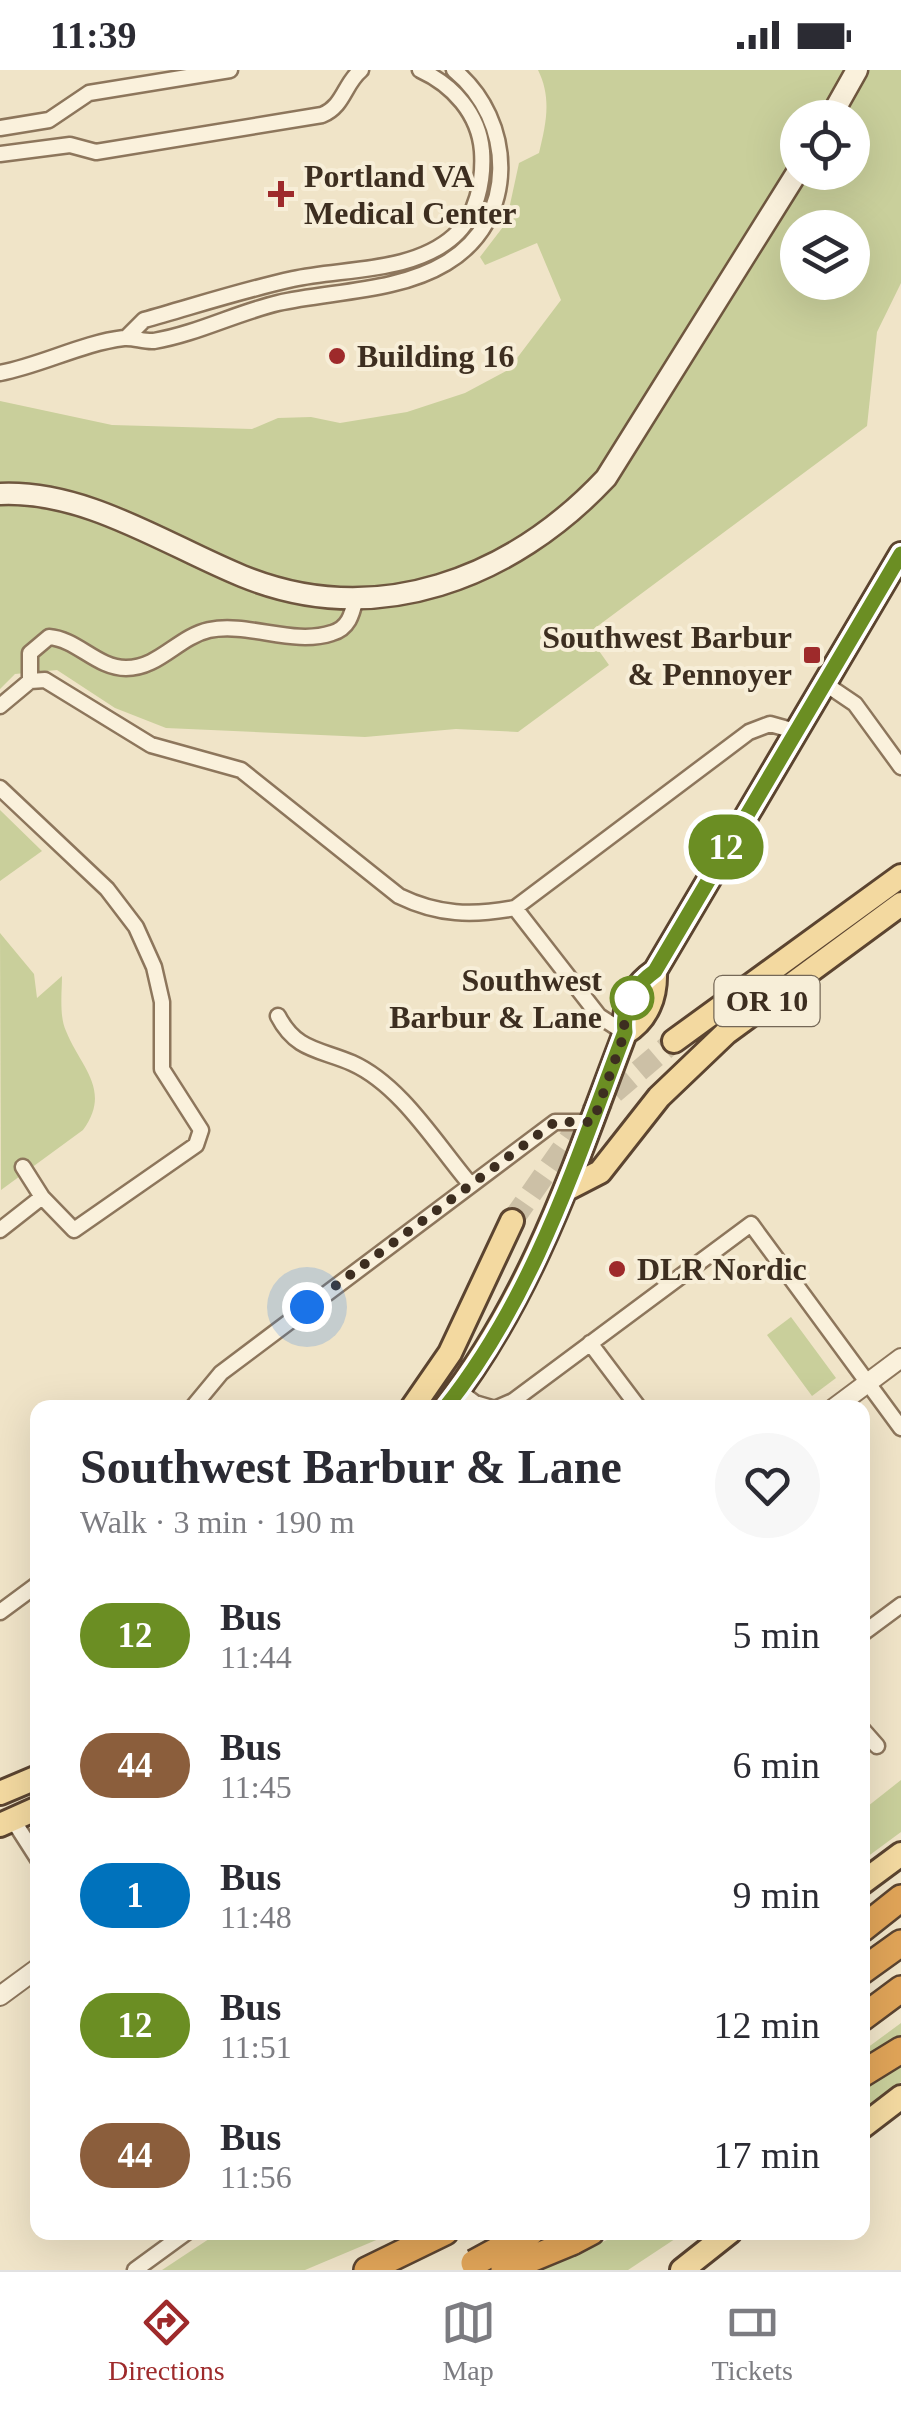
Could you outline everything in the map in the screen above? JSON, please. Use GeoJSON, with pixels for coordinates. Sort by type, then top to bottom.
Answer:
{"type":"FeatureCollection","features":[{"type":"Feature","properties":{"kind":"highway"},"geometry":{"type":"LineString","coordinates":[[870,1923],[901,1898]]}},
{"type":"Feature","properties":{"kind":"highway"},"geometry":{"type":"LineString","coordinates":[[870,1966],[901,1943]]}},
{"type":"Feature","properties":{"kind":"highway"},"geometry":{"type":"LineString","coordinates":[[870,2012],[901,1989]]}},
{"type":"Feature","properties":{"kind":"highway"},"geometry":{"type":"LineString","coordinates":[[870,2069],[901,2050]]}},
{"type":"Feature","properties":{"kind":"highway"},"geometry":{"type":"LineString","coordinates":[[368,2270],[429,2240]]}},
{"type":"Feature","properties":{"kind":"highway"},"geometry":{"type":"LineString","coordinates":[[485,2269],[514,2240]]}},
{"type":"Feature","properties":{"kind":"highway"},"geometry":{"type":"LineString","coordinates":[[485,2269],[572,2240]]}},
{"type":"Feature","properties":{"kind":"main road"},"geometry":{"type":"LineString","coordinates":[[840,100],[857,70]]}},
{"type":"Feature","properties":{"kind":"main road"},"geometry":{"type":"LineString","coordinates":[[0,494],[70,504],[264,583],[356,598],[403,593],[465,578],[521,552],[572,513],[618,462],[786,190]]}},
{"type":"Feature","properties":{"kind":"main road"},"geometry":{"type":"LineString","coordinates":[[570,1188],[625,1032],[640,1024],[656,990],[655,971],[901,554]]}},
{"type":"Feature","properties":{"kind":"main road","name":"OR 10"},"geometry":{"type":"LineString","coordinates":[[674,1041],[901,876]]}},
{"type":"Feature","properties":{"kind":"main road","name":"OR 10"},"geometry":{"type":"LineString","coordinates":[[452,1399],[514,1303],[570,1188],[600,1172],[682,1072],[756,1009],[901,904]]}},
{"type":"Feature","properties":{"kind":"main road"},"geometry":{"type":"LineString","coordinates":[[418,1400],[450,1353],[512,1220]]}},
{"type":"Feature","properties":{"kind":"main road"},"geometry":{"type":"LineString","coordinates":[[0,1793],[30,1780]]}},
{"type":"Feature","properties":{"kind":"main road"},"geometry":{"type":"LineString","coordinates":[[6,1823],[30,1812]]}},
{"type":"Feature","properties":{"kind":"main road"},"geometry":{"type":"LineString","coordinates":[[870,1876],[901,1854]]}},
{"type":"Feature","properties":{"kind":"main road"},"geometry":{"type":"LineString","coordinates":[[870,2121],[901,2096]]}},
{"type":"Feature","properties":{"kind":"main road"},"geometry":{"type":"LineString","coordinates":[[516,2270],[520,2240]]}},
{"type":"Feature","properties":{"kind":"main road"},"geometry":{"type":"LineString","coordinates":[[682,2270],[720,2240]]}},
{"type":"Feature","properties":{"kind":"street"},"geometry":{"type":"LineString","coordinates":[[0,128],[49,120],[89,93],[230,70]]}},
{"type":"Feature","properties":{"kind":"street"},"geometry":{"type":"LineString","coordinates":[[0,154],[70,145],[96,152],[322,115],[338,106],[345,75],[361,70]]}},
{"type":"Feature","properties":{"kind":"street"},"geometry":{"type":"LineString","coordinates":[[126,338],[144,320],[294,279],[407,259],[456,235],[480,187],[479,134],[454,92],[420,70]]}},
{"type":"Feature","properties":{"kind":"street"},"geometry":{"type":"LineString","coordinates":[[0,373],[126,338],[151,342],[273,304],[407,280],[437,269],[464,251],[494,204],[501,160],[485,103],[454,70]]}},
{"type":"Feature","properties":{"kind":"street"},"geometry":{"type":"LineString","coordinates":[[63,112],[70,145]]}},
{"type":"Feature","properties":{"kind":"street"},"geometry":{"type":"LineString","coordinates":[[30,681],[30,653],[49,637],[103,663],[130,668],[152,662],[194,635],[213,630],[330,634],[349,621],[356,598]]}},
{"type":"Feature","properties":{"kind":"street"},"geometry":{"type":"LineString","coordinates":[[0,706],[30,681],[45,680],[151,746],[241,770],[413,902],[448,913],[481,914],[515,908],[749,732],[770,724],[795,731]]}},
{"type":"Feature","properties":{"kind":"street"},"geometry":{"type":"LineString","coordinates":[[824,683],[855,704],[901,768]]}},
{"type":"Feature","properties":{"kind":"street"},"geometry":{"type":"LineString","coordinates":[[0,788],[108,889],[136,926],[154,967],[162,1002],[162,1069],[202,1130],[196,1145],[74,1230],[42,1197],[23,1167]]}},
{"type":"Feature","properties":{"kind":"street"},"geometry":{"type":"LineString","coordinates":[[515,908],[599,1016],[625,1032]]}},
{"type":"Feature","properties":{"kind":"street"},"geometry":{"type":"LineString","coordinates":[[278,1016],[303,1048],[352,1063],[385,1084],[470,1184]]}},
{"type":"Feature","properties":{"kind":"street"},"geometry":{"type":"LineString","coordinates":[[199,1400],[222,1373],[555,1122],[593,1122]]}},
{"type":"Feature","properties":{"kind":"street"},"geometry":{"type":"LineString","coordinates":[[0,1230],[42,1197]]}},
{"type":"Feature","properties":{"kind":"street"},"geometry":{"type":"LineString","coordinates":[[514,1400],[751,1224],[901,1428]]}},
{"type":"Feature","properties":{"kind":"street"},"geometry":{"type":"LineString","coordinates":[[590,1343],[633,1400]]}},
{"type":"Feature","properties":{"kind":"street"},"geometry":{"type":"LineString","coordinates":[[844,1400],[901,1358]]}},
{"type":"Feature","properties":{"kind":"street"},"geometry":{"type":"LineString","coordinates":[[0,1612],[30,1590]]}},
{"type":"Feature","properties":{"kind":"street"},"geometry":{"type":"LineString","coordinates":[[870,1628],[901,1606]]}},
{"type":"Feature","properties":{"kind":"street"},"geometry":{"type":"LineString","coordinates":[[870,1738],[877,1746]]}},
{"type":"Feature","properties":{"kind":"street"},"geometry":{"type":"LineString","coordinates":[[6,1823],[30,1849]]}},
{"type":"Feature","properties":{"kind":"street"},"geometry":{"type":"LineString","coordinates":[[0,1996],[30,1974]]}},
{"type":"Feature","properties":{"kind":"street"},"geometry":{"type":"LineString","coordinates":[[134,2270],[176,2240]]}},
{"type":"Feature","properties":{"kind":"green space"},"geometry":{"type":"Polygon","coordinates":[[[538,70],[901,70],[901,283],[877,332],[867,426],[587,634],[609,665],[518,732],[456,729],[365,737],[166,728],[115,708],[57,670],[15,674],[0,689],[0,401],[112,425],[252,429],[278,418],[311,417],[340,423],[407,412],[465,393],[508,370],[561,300],[537,243],[485,265],[480,257],[506,223],[519,163],[539,153],[545,91],[538,70]]]}},
{"type":"Feature","properties":{"kind":"green space"},"geometry":{"type":"Polygon","coordinates":[[[0,810],[42,851],[0,881],[0,810]]]}},
{"type":"Feature","properties":{"kind":"green space"},"geometry":{"type":"Polygon","coordinates":[[[0,933],[34,974],[37,998],[62,976],[64,1025],[91,1079],[95,1103],[83,1130],[1,1190],[0,933]]]}},
{"type":"Feature","properties":{"kind":"green space"},"geometry":{"type":"Polygon","coordinates":[[[791,1317],[836,1378],[812,1396],[767,1335],[791,1317]]]}},
{"type":"Feature","properties":{"kind":"green space"},"geometry":{"type":"Polygon","coordinates":[[[901,1780],[901,1832],[870,1855],[870,1804],[901,1780]]]}},
{"type":"Feature","properties":{"kind":"green space"},"geometry":{"type":"Polygon","coordinates":[[[901,2023],[901,2040],[870,2060],[870,2046],[901,2023]]]}},
{"type":"Feature","properties":{"kind":"green space"},"geometry":{"type":"Polygon","coordinates":[[[901,2065],[901,2082],[870,2105],[870,2085],[901,2065]]]}},
{"type":"Feature","properties":{"kind":"green space"},"geometry":{"type":"Polygon","coordinates":[[[207,2240],[376,2240],[305,2270],[162,2270],[207,2240]]]}},
{"type":"Feature","properties":{"kind":"green space"},"geometry":{"type":"Polygon","coordinates":[[[607,2240],[673,2240],[628,2270],[539,2270],[607,2240]]]}},
{"type":"Feature","properties":{"kind":"tunnel"},"geometry":{"type":"LineString","coordinates":[[512,1221],[584,1118],[674,1041]]}},
{"type":"Feature","properties":{"kind":"bus line","name":"12"},"geometry":{"type":"LineString","coordinates":[[451,1400],[498,1331],[570,1188],[625,1032],[623,1014],[639,982],[655,971],[901,554]]}},
{"type":"Feature","properties":{"kind":"place","name":"Portland VA Medical Center"},"geometry":{"type":"Point","coordinates":[281,194]}},
{"type":"Feature","properties":{"kind":"place","name":"Building 16"},"geometry":{"type":"Point","coordinates":[337,356]}},
{"type":"Feature","properties":{"kind":"place","name":"Southwest Barbur & Pennoyer"},"geometry":{"type":"Point","coordinates":[812,655]}},
{"type":"Feature","properties":{"kind":"place","name":"Southwest Barbur & Lane"},"geometry":{"type":"Point","coordinates":[632,998]}},
{"type":"Feature","properties":{"kind":"place","name":"DLR Nordic"},"geometry":{"type":"Point","coordinates":[617,1269]}},
{"type":"Feature","properties":{"kind":"route"},"geometry":{"type":"LineString","coordinates":[[307,1307],[555,1122],[573,1118],[593,1122],[625,1032],[623,1014],[632,998]]}}]}
